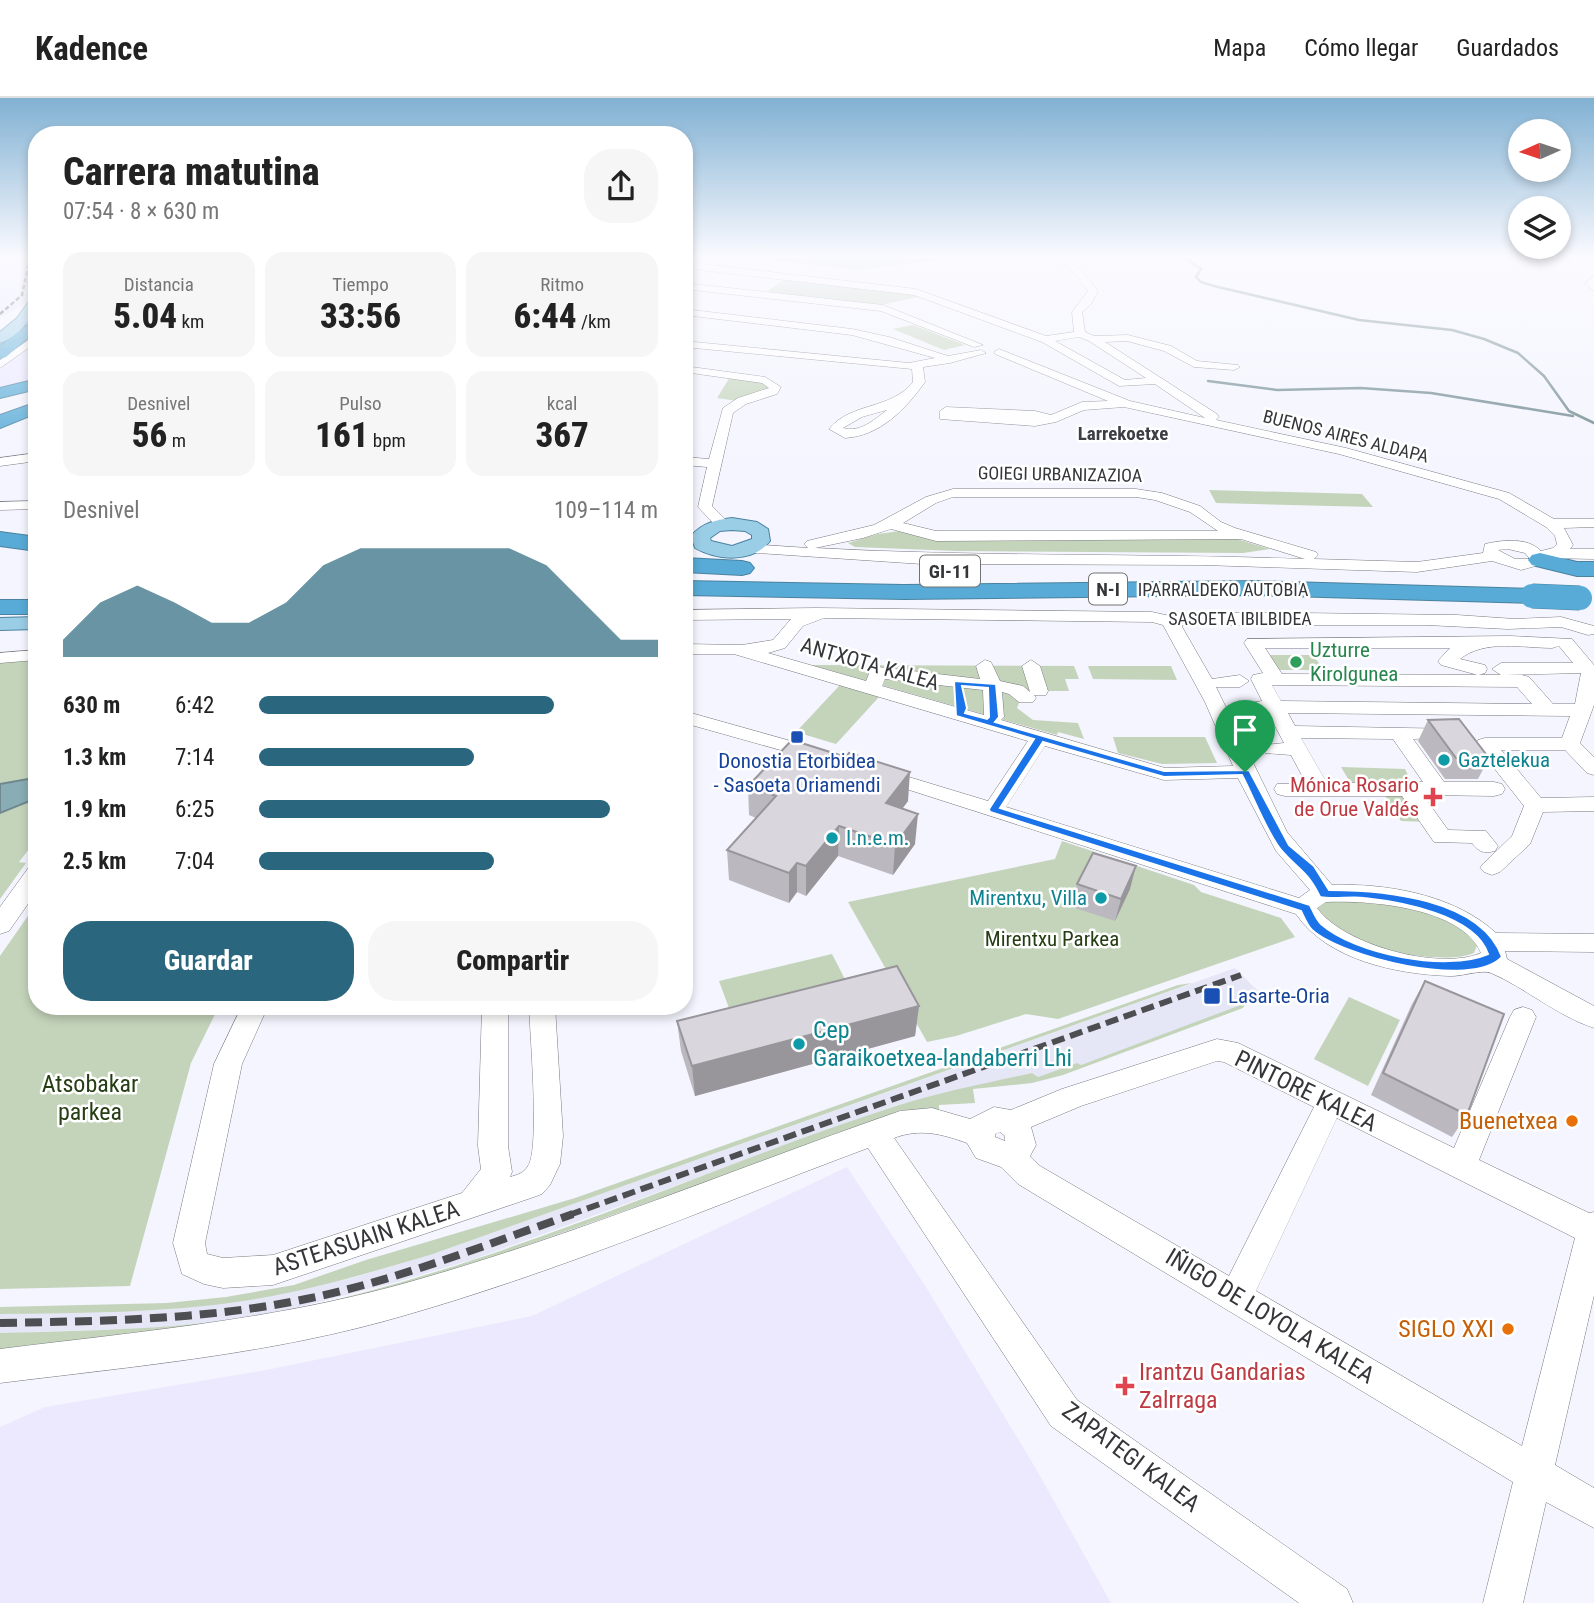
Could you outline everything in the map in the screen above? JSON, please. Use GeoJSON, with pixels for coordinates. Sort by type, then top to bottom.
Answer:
{"type":"FeatureCollection","features":[{"type":"Feature","properties":{"kind":"highway"},"geometry":{"type":"LineString","coordinates":[[3,350],[25,326]]}},
{"type":"Feature","properties":{"kind":"highway"},"geometry":{"type":"LineString","coordinates":[[0,393],[28,386]]}},
{"type":"Feature","properties":{"kind":"highway"},"geometry":{"type":"LineString","coordinates":[[0,409],[28,399]]}},
{"type":"Feature","properties":{"kind":"highway"},"geometry":{"type":"LineString","coordinates":[[0,416],[28,408]]}},
{"type":"Feature","properties":{"kind":"highway"},"geometry":{"type":"LineString","coordinates":[[0,422],[28,409]]}},
{"type":"Feature","properties":{"kind":"highway"},"geometry":{"type":"LineString","coordinates":[[0,540],[28,544]]}},
{"type":"Feature","properties":{"kind":"highway"},"geometry":{"type":"LineString","coordinates":[[693,560],[708,554],[697,543]]}},
{"type":"Feature","properties":{"kind":"highway"},"geometry":{"type":"LineString","coordinates":[[0,546],[28,545]]}},
{"type":"Feature","properties":{"kind":"highway","name":"GI-11"},"geometry":{"type":"LineString","coordinates":[[693,563],[882,571],[1095,570],[1215,575]]}},
{"type":"Feature","properties":{"kind":"highway"},"geometry":{"type":"LineString","coordinates":[[1536,569],[1594,569]]}},
{"type":"Feature","properties":{"kind":"highway","name":"IPARRALDEKO AUTOBIA"},"geometry":{"type":"LineString","coordinates":[[1215,575],[1536,569]]}},
{"type":"Feature","properties":{"kind":"highway","name":"IPARRALDEKO AUTOBIA"},"geometry":{"type":"LineString","coordinates":[[693,591],[1256,588],[1536,569]]}},
{"type":"Feature","properties":{"kind":"highway","name":"IPARRALDEKO AUTOBIA"},"geometry":{"type":"LineString","coordinates":[[1536,569],[1574,624]]}},
{"type":"Feature","properties":{"kind":"highway","name":"N-I"},"geometry":{"type":"LineString","coordinates":[[693,575],[920,580],[1215,575]]}},
{"type":"Feature","properties":{"kind":"highway"},"geometry":{"type":"LineString","coordinates":[[0,587],[28,588]]}},
{"type":"Feature","properties":{"kind":"highway"},"geometry":{"type":"LineString","coordinates":[[0,600],[28,600]]}},
{"type":"Feature","properties":{"kind":"highway"},"geometry":{"type":"LineString","coordinates":[[0,607],[28,607]]}},
{"type":"Feature","properties":{"kind":"main road"},"geometry":{"type":"LineString","coordinates":[[742,524],[757,529],[761,533],[762,546],[731,552],[697,543],[708,529],[723,525],[742,524]]}},
{"type":"Feature","properties":{"kind":"main road"},"geometry":{"type":"LineString","coordinates":[[0,624],[28,624]]}},
{"type":"Feature","properties":{"kind":"street"},"geometry":{"type":"LineString","coordinates":[[807,326],[866,334],[950,360]]}},
{"type":"Feature","properties":{"kind":"street"},"geometry":{"type":"LineString","coordinates":[[926,326],[980,349],[1000,350],[1080,334],[1226,427]]}},
{"type":"Feature","properties":{"kind":"street"},"geometry":{"type":"LineString","coordinates":[[1010,326],[1045,339],[1123,384],[1155,382]]}},
{"type":"Feature","properties":{"kind":"street"},"geometry":{"type":"LineString","coordinates":[[1077,326],[1080,334]]}},
{"type":"Feature","properties":{"kind":"street"},"geometry":{"type":"LineString","coordinates":[[1093,340],[1128,338],[1167,348],[1194,364],[1234,367]]}},
{"type":"Feature","properties":{"kind":"street"},"geometry":{"type":"LineString","coordinates":[[3,350],[28,342]]}},
{"type":"Feature","properties":{"kind":"street"},"geometry":{"type":"LineString","coordinates":[[693,345],[916,366],[950,360],[980,349]]}},
{"type":"Feature","properties":{"kind":"street","name":"BUENOS AIRES ALDAPA"},"geometry":{"type":"LineString","coordinates":[[1000,350],[1126,404],[1341,451],[1493,492],[1524,506],[1551,524]]}},
{"type":"Feature","properties":{"kind":"street"},"geometry":{"type":"LineString","coordinates":[[903,400],[841,422],[835,431],[847,432],[874,427],[903,400],[919,382],[916,366]]}},
{"type":"Feature","properties":{"kind":"street"},"geometry":{"type":"LineString","coordinates":[[693,370],[765,380],[775,387],[766,395],[742,401],[727,411],[705,508],[723,525]]}},
{"type":"Feature","properties":{"kind":"street","name":"BUENOS AIRES ALDAPA"},"geometry":{"type":"LineString","coordinates":[[1052,419],[1082,406],[1126,404]]}},
{"type":"Feature","properties":{"kind":"street"},"geometry":{"type":"LineString","coordinates":[[948,410],[1035,415],[1052,419],[1025,422],[944,416],[948,410]]}},
{"type":"Feature","properties":{"kind":"street"},"geometry":{"type":"LineString","coordinates":[[872,412],[887,416]]}},
{"type":"Feature","properties":{"kind":"street"},"geometry":{"type":"LineString","coordinates":[[0,462],[28,458]]}},
{"type":"Feature","properties":{"kind":"street"},"geometry":{"type":"LineString","coordinates":[[693,462],[715,463]]}},
{"type":"Feature","properties":{"kind":"street","name":"GOIEGI URBANIZAZIOA"},"geometry":{"type":"LineString","coordinates":[[827,548],[889,524],[932,497],[953,493],[1136,493],[1183,503],[1216,525],[1293,557]]}},
{"type":"Feature","properties":{"kind":"street"},"geometry":{"type":"LineString","coordinates":[[0,506],[28,505]]}},
{"type":"Feature","properties":{"kind":"street"},"geometry":{"type":"LineString","coordinates":[[1551,524],[1594,523]]}},
{"type":"Feature","properties":{"kind":"street"},"geometry":{"type":"LineString","coordinates":[[889,524],[936,536],[1242,535]]}},
{"type":"Feature","properties":{"kind":"street"},"geometry":{"type":"LineString","coordinates":[[1536,569],[1563,549],[1564,540],[1551,524]]}},
{"type":"Feature","properties":{"kind":"street"},"geometry":{"type":"LineString","coordinates":[[762,546],[827,548],[972,560],[1293,557],[1344,566],[1417,568],[1493,556],[1490,549],[1501,544],[1518,546],[1536,569]]}},
{"type":"Feature","properties":{"kind":"street"},"geometry":{"type":"LineString","coordinates":[[762,546],[827,548]]}},
{"type":"Feature","properties":{"kind":"street"},"geometry":{"type":"LineString","coordinates":[[1536,569],[1594,554]]}},
{"type":"Feature","properties":{"kind":"street","name":"SASOETA IBILBIDEA"},"geometry":{"type":"LineString","coordinates":[[693,615],[797,622],[814,617],[841,615],[1152,617],[1170,621],[1205,618],[1320,618],[1574,624]]}},
{"type":"Feature","properties":{"kind":"street","name":"SASOETA IBILBIDEA"},"geometry":{"type":"LineString","coordinates":[[735,649],[767,648],[779,644],[789,634],[784,620]]}},
{"type":"Feature","properties":{"kind":"street"},"geometry":{"type":"LineString","coordinates":[[1170,621],[1199,672],[1245,772],[1285,848],[1310,869],[1320,882],[1315,901],[1315,926],[1328,935],[1385,957],[1445,966],[1490,951],[1594,943]]}},
{"type":"Feature","properties":{"kind":"street"},"geometry":{"type":"LineString","coordinates":[[1417,680],[1464,647],[1574,624],[1591,691],[1570,744]]}},
{"type":"Feature","properties":{"kind":"street"},"geometry":{"type":"LineString","coordinates":[[1254,626],[1264,643]]}},
{"type":"Feature","properties":{"kind":"street"},"geometry":{"type":"LineString","coordinates":[[1308,626],[1319,643]]}},
{"type":"Feature","properties":{"kind":"street"},"geometry":{"type":"LineString","coordinates":[[1331,626],[1369,680]]}},
{"type":"Feature","properties":{"kind":"street"},"geometry":{"type":"LineString","coordinates":[[1276,680],[1253,643],[1319,643],[1345,647],[1489,643]]}},
{"type":"Feature","properties":{"kind":"street"},"geometry":{"type":"LineString","coordinates":[[1393,646],[1434,661],[1447,661],[1477,675],[1522,681],[1547,709]]}},
{"type":"Feature","properties":{"kind":"street"},"geometry":{"type":"LineString","coordinates":[[1272,749],[1298,738],[1335,732],[1448,733],[1417,680],[1393,646]]}},
{"type":"Feature","properties":{"kind":"street","name":"ANTXOTA KALEA"},"geometry":{"type":"LineString","coordinates":[[693,649],[735,649],[1164,774],[1245,772]]}},
{"type":"Feature","properties":{"kind":"street"},"geometry":{"type":"LineString","coordinates":[[0,658],[28,656]]}},
{"type":"Feature","properties":{"kind":"street"},"geometry":{"type":"LineString","coordinates":[[985,666],[992,686],[994,717],[989,723]]}},
{"type":"Feature","properties":{"kind":"street"},"geometry":{"type":"LineString","coordinates":[[877,674],[955,674],[992,686],[1032,694],[1031,666]]}},
{"type":"Feature","properties":{"kind":"street"},"geometry":{"type":"LineString","coordinates":[[1260,707],[1260,679],[1417,680],[1588,671]]}},
{"type":"Feature","properties":{"kind":"street"},"geometry":{"type":"LineString","coordinates":[[955,674],[962,708],[960,714]]}},
{"type":"Feature","properties":{"kind":"street"},"geometry":{"type":"LineString","coordinates":[[1219,682],[1240,681]]}},
{"type":"Feature","properties":{"kind":"street"},"geometry":{"type":"LineString","coordinates":[[1260,707],[1583,710]]}},
{"type":"Feature","properties":{"kind":"street"},"geometry":{"type":"LineString","coordinates":[[1260,707],[1298,738],[1320,790]]}},
{"type":"Feature","properties":{"kind":"street"},"geometry":{"type":"LineString","coordinates":[[1319,708],[1335,732]]}},
{"type":"Feature","properties":{"kind":"street"},"geometry":{"type":"LineString","coordinates":[[693,720],[1315,901],[1373,895],[1426,905],[1468,924],[1490,951],[1594,1018]]}},
{"type":"Feature","properties":{"kind":"street"},"geometry":{"type":"LineString","coordinates":[[1399,733],[1438,788]]}},
{"type":"Feature","properties":{"kind":"street"},"geometry":{"type":"LineString","coordinates":[[994,809],[1040,738]]}},
{"type":"Feature","properties":{"kind":"street"},"geometry":{"type":"LineString","coordinates":[[1535,805],[1485,744],[1570,744],[1594,769]]}},
{"type":"Feature","properties":{"kind":"street"},"geometry":{"type":"LineString","coordinates":[[1285,789],[1494,789]]}},
{"type":"Feature","properties":{"kind":"street"},"geometry":{"type":"LineString","coordinates":[[1408,789],[1442,837],[1478,836],[1489,856],[1522,839],[1535,805]]}},
{"type":"Feature","properties":{"kind":"street"},"geometry":{"type":"LineString","coordinates":[[1535,805],[1594,804]]}},
{"type":"Feature","properties":{"kind":"street"},"geometry":{"type":"LineString","coordinates":[[0,925],[28,886]]}},
{"type":"Feature","properties":{"kind":"street","name":"ASTEASUAIN KALEA"},"geometry":{"type":"LineString","coordinates":[[251,1015],[228,1064],[189,1243],[193,1263],[204,1269],[223,1273],[273,1270],[472,1205]]}},
{"type":"Feature","properties":{"kind":"street"},"geometry":{"type":"LineString","coordinates":[[472,1205],[497,1172],[493,1146],[495,1015]]}},
{"type":"Feature","properties":{"kind":"street"},"geometry":{"type":"LineString","coordinates":[[472,1205],[531,1184],[545,1164],[548,1136],[542,1015]]}},
{"type":"Feature","properties":{"kind":"street"},"geometry":{"type":"LineString","coordinates":[[1461,1167],[1522,1017]]}},
{"type":"Feature","properties":{"kind":"street","name":"PINTORE KALEA"},"geometry":{"type":"LineString","coordinates":[[867,1136],[921,1118],[942,1119],[979,1134],[981,1127],[994,1119],[1010,1139],[1072,1097],[1217,1049],[1593,1228]]}},
{"type":"Feature","properties":{"kind":"street"},"geometry":{"type":"LineString","coordinates":[[1236,1297],[1330,1103]]}},
{"type":"Feature","properties":{"kind":"street"},"geometry":{"type":"LineString","coordinates":[[0,1366],[219,1339],[302,1324],[404,1300],[479,1278],[867,1136]]}},
{"type":"Feature","properties":{"kind":"street","name":"ZAPATEGI KALEA"},"geometry":{"type":"LineString","coordinates":[[867,1136],[1064,1413],[1333,1603]]}},
{"type":"Feature","properties":{"kind":"street","name":"IÑIGO DE LOYOLA KALEA"},"geometry":{"type":"LineString","coordinates":[[1010,1139],[1029,1175],[1594,1509]]}},
{"type":"Feature","properties":{"kind":"street"},"geometry":{"type":"LineString","coordinates":[[497,1172],[520,1172],[545,1164]]}},
{"type":"Feature","properties":{"kind":"street"},"geometry":{"type":"LineString","coordinates":[[1503,1603],[1593,1228]]}},
{"type":"Feature","properties":{"kind":"shaded area"},"geometry":{"type":"Polygon","coordinates":[[[28,335],[28,382],[0,387],[0,358],[28,335]]]}},
{"type":"Feature","properties":{"kind":"shaded area"},"geometry":{"type":"Polygon","coordinates":[[[28,779],[28,802],[0,813],[0,784],[28,779]]]}},
{"type":"Feature","properties":{"kind":"shaded area"},"geometry":{"type":"Polygon","coordinates":[[[1235,968],[1264,997],[1081,1065],[1077,1063],[1038,1077],[1032,1073],[895,1106],[474,1259],[397,1282],[275,1313],[226,1321],[157,1328],[0,1333],[0,1314],[132,1311],[244,1301],[352,1278],[430,1255],[1235,968]]]}},
{"type":"Feature","properties":{"kind":"shaded area"},"geometry":{"type":"Polygon","coordinates":[[[847,1167],[926,1287],[1035,1467],[1111,1603],[0,1603],[0,1427],[45,1407],[266,1370],[532,1316],[847,1167]]]}},
{"type":"Feature","properties":{"kind":"green space"},"geometry":{"type":"Polygon","coordinates":[[[916,326],[965,345],[944,350],[893,329],[916,326]]]}},
{"type":"Feature","properties":{"kind":"green space"},"geometry":{"type":"Polygon","coordinates":[[[730,377],[767,383],[770,389],[737,401],[717,398],[730,377]]]}},
{"type":"Feature","properties":{"kind":"green space"},"geometry":{"type":"Polygon","coordinates":[[[1209,490],[1362,494],[1373,507],[1216,503],[1209,490]]]}},
{"type":"Feature","properties":{"kind":"green space"},"geometry":{"type":"Polygon","coordinates":[[[908,530],[1237,539],[1270,549],[1243,553],[957,551],[855,547],[848,543],[878,534],[908,530]]]}},
{"type":"Feature","properties":{"kind":"green space","name":"Uzturre Kirolgunea"},"geometry":{"type":"Polygon","coordinates":[[[1269,655],[1313,655],[1324,670],[1278,670],[1269,655]]]}},
{"type":"Feature","properties":{"kind":"green space"},"geometry":{"type":"Polygon","coordinates":[[[28,661],[28,850],[19,862],[26,863],[0,899],[0,663],[28,661]]]}},
{"type":"Feature","properties":{"kind":"green space"},"geometry":{"type":"Polygon","coordinates":[[[811,665],[1074,666],[1079,679],[1065,679],[1069,691],[1038,691],[1019,703],[1017,708],[1033,720],[1078,723],[1084,739],[1058,732],[1057,735],[811,665]]]}},
{"type":"Feature","properties":{"kind":"green space"},"geometry":{"type":"Polygon","coordinates":[[[1088,666],[1171,666],[1177,680],[1093,679],[1088,666]]]}},
{"type":"Feature","properties":{"kind":"green space"},"geometry":{"type":"Polygon","coordinates":[[[840,685],[879,697],[836,744],[796,732],[840,685]]]}},
{"type":"Feature","properties":{"kind":"green space"},"geometry":{"type":"Polygon","coordinates":[[[1113,737],[1205,737],[1217,763],[1162,764],[1118,753],[1113,737]]]}},
{"type":"Feature","properties":{"kind":"green space"},"geometry":{"type":"Polygon","coordinates":[[[1341,767],[1405,769],[1431,822],[1401,821],[1379,786],[1350,782],[1341,767]]]}},
{"type":"Feature","properties":{"kind":"green space","name":"Mirentxu Parkea"},"geometry":{"type":"Polygon","coordinates":[[[1062,841],[1194,885],[1201,892],[1281,918],[1295,937],[1058,1019],[1026,1014],[956,1036],[927,1042],[848,902],[1055,859],[1062,841]]]}},
{"type":"Feature","properties":{"kind":"green space"},"geometry":{"type":"Polygon","coordinates":[[[1328,900],[1388,904],[1431,913],[1466,931],[1477,945],[1474,953],[1446,957],[1427,957],[1370,946],[1343,934],[1314,910],[1328,900]]]}},
{"type":"Feature","properties":{"kind":"green space","name":"Atsobakar parkea"},"geometry":{"type":"Polygon","coordinates":[[[28,916],[28,1015],[215,1015],[191,1063],[130,1286],[0,1289],[0,956],[28,916]]]}},
{"type":"Feature","properties":{"kind":"green space"},"geometry":{"type":"Polygon","coordinates":[[[832,954],[850,989],[733,1019],[719,981],[832,954]]]}},
{"type":"Feature","properties":{"kind":"green space"},"geometry":{"type":"Polygon","coordinates":[[[1192,983],[430,1255],[361,1275],[291,1292],[214,1305],[122,1312],[0,1314],[0,1307],[167,1303],[226,1297],[294,1285],[366,1260],[575,1198],[1178,985],[1192,983]]]}},
{"type":"Feature","properties":{"kind":"green space"},"geometry":{"type":"Polygon","coordinates":[[[1349,997],[1400,1020],[1368,1086],[1314,1059],[1349,997]]]}},
{"type":"Feature","properties":{"kind":"green space"},"geometry":{"type":"Polygon","coordinates":[[[1246,1003],[1243,1008],[1063,1075],[1032,1083],[973,1089],[975,1103],[939,1105],[939,1110],[901,1110],[820,1142],[425,1281],[289,1316],[0,1352],[0,1333],[137,1328],[240,1319],[354,1295],[433,1273],[896,1106],[981,1084],[1032,1073],[1038,1077],[1077,1063],[1081,1065],[1246,1003]]]}},
{"type":"Feature","properties":{"kind":"building"},"geometry":{"type":"Polygon","coordinates":[[[1459,719],[1489,758],[1456,758],[1428,720],[1459,719]]]}},
{"type":"Feature","properties":{"kind":"building","name":"I.n.e.m."},"geometry":{"type":"Polygon","coordinates":[[[792,740],[846,757],[849,753],[910,772],[886,803],[918,814],[895,845],[839,826],[806,866],[797,863],[789,873],[727,850],[776,796],[748,786],[792,740]]]}},
{"type":"Feature","properties":{"kind":"building"},"geometry":{"type":"Polygon","coordinates":[[[1093,853],[1136,866],[1121,899],[1077,884],[1093,853]]]}},
{"type":"Feature","properties":{"kind":"building"},"geometry":{"type":"Polygon","coordinates":[[[897,966],[919,1006],[692,1066],[677,1021],[897,966]]]}},
{"type":"Feature","properties":{"kind":"building"},"geometry":{"type":"Polygon","coordinates":[[[1425,981],[1504,1014],[1467,1115],[1383,1073],[1425,981]]]}},
{"type":"Feature","properties":{"kind":"waterway"},"geometry":{"type":"LineString","coordinates":[[1417,326],[1452,330],[1518,353],[1544,376],[1569,411],[1594,423]]}},
{"type":"Feature","properties":{"kind":"waterway"},"geometry":{"type":"LineString","coordinates":[[1208,381],[1277,390],[1361,388],[1431,393],[1573,416]]}},
{"type":"Feature","properties":{"kind":"railway"},"geometry":{"type":"LineString","coordinates":[[569,1215],[1241,975]]}},
{"type":"Feature","properties":{"kind":"railway"},"geometry":{"type":"LineString","coordinates":[[0,1323],[192,1315],[306,1299],[407,1272],[573,1214]]}},
{"type":"Feature","properties":{"kind":"place","name":"Uzturre Kirolgunea"},"geometry":{"type":"Point","coordinates":[1296,662]}},
{"type":"Feature","properties":{"kind":"place","name":"Donostia Etorbidea - Sasoeta Oriamendi"},"geometry":{"type":"Point","coordinates":[797,737]}},
{"type":"Feature","properties":{"kind":"place","name":"Gaztelekua"},"geometry":{"type":"Point","coordinates":[1444,760]}},
{"type":"Feature","properties":{"kind":"place","name":"Mónica Rosario de Orue Valdés"},"geometry":{"type":"Point","coordinates":[1433,797]}},
{"type":"Feature","properties":{"kind":"place","name":"I.n.e.m."},"geometry":{"type":"Point","coordinates":[832,838]}},
{"type":"Feature","properties":{"kind":"place","name":"Mirentxu, Villa"},"geometry":{"type":"Point","coordinates":[1101,898]}},
{"type":"Feature","properties":{"kind":"place","name":"Lasarte-Oria"},"geometry":{"type":"Point","coordinates":[1212,996]}},
{"type":"Feature","properties":{"kind":"place","name":"Cep Garaikoetxea-landaberri Lhi"},"geometry":{"type":"Point","coordinates":[799,1044]}},
{"type":"Feature","properties":{"kind":"place","name":"Buenetxea"},"geometry":{"type":"Point","coordinates":[1572,1121]}},
{"type":"Feature","properties":{"kind":"place","name":"SIGLO XXI"},"geometry":{"type":"Point","coordinates":[1508,1329]}},
{"type":"Feature","properties":{"kind":"place","name":"Irantzu Gandarias Zalrraga"},"geometry":{"type":"Point","coordinates":[1125,1386]}},
{"type":"Feature","properties":{"kind":"district","name":"Larrekoetxe"},"geometry":{"type":"Point","coordinates":[1123,433]}},
{"type":"Feature","properties":{"kind":"route"},"geometry":{"type":"LineString","coordinates":[[1245,772],[1164,774],[989,723],[960,714],[962,708],[957,683],[992,686],[994,717],[989,723],[1040,738],[994,809],[1305,908],[1315,926],[1328,935],[1385,957],[1445,966],[1479,963],[1495,957],[1488,938],[1479,931],[1426,905],[1383,896],[1324,894],[1320,882],[1310,869],[1285,848],[1245,772]]}}]}
